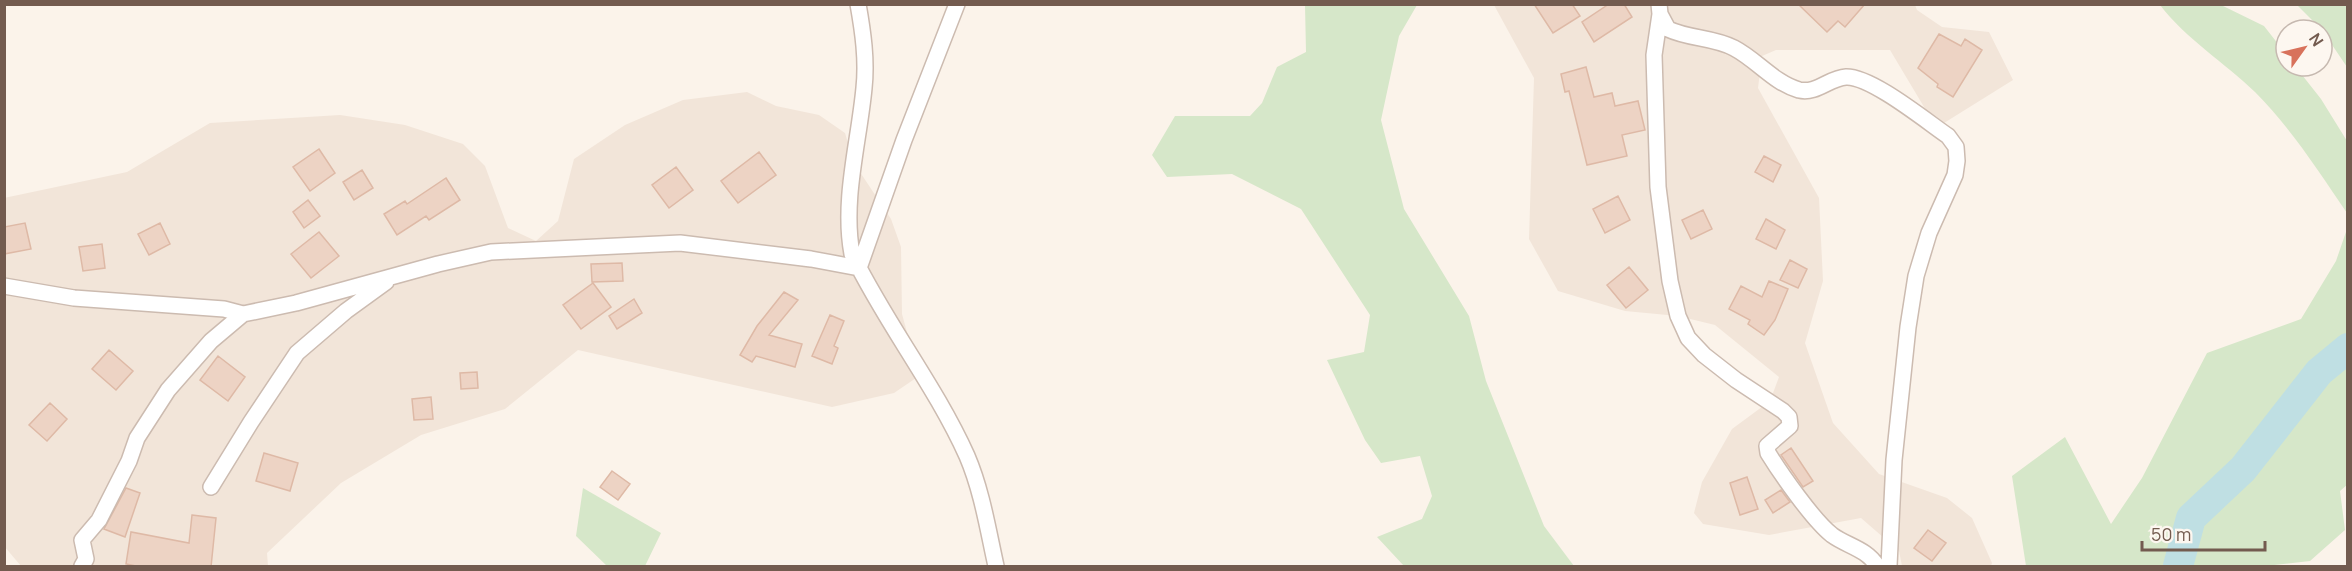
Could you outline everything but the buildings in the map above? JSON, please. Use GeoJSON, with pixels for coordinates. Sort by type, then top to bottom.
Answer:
{"type":"FeatureCollection","features":[{"type":"Feature","properties":{"kind":"street"},"geometry":{"type":"LineString","coordinates":[[858,4],[865,50],[864,86],[848,225],[852,254],[927,381],[968,459],[982,500],[996,567]]}},
{"type":"Feature","properties":{"kind":"street"},"geometry":{"type":"LineString","coordinates":[[859,268],[904,140],[957,4]]}},
{"type":"Feature","properties":{"kind":"street"},"geometry":{"type":"LineString","coordinates":[[1660,9],[1654,55],[1658,187],[1670,281],[1678,316],[1688,338],[1704,356],[1789,417],[1790,426],[1771,441],[1767,446],[1768,453],[1830,534],[1863,551],[1877,567]]}},
{"type":"Feature","properties":{"kind":"street"},"geometry":{"type":"LineString","coordinates":[[1660,9],[1668,29],[1733,47],[1775,78],[1796,89],[1805,91],[1816,89],[1838,78],[1846,77],[1856,78],[1874,86],[1948,136],[1956,147],[1958,161],[1954,175],[1929,233],[1916,276],[1908,327],[1894,460],[1889,567]]}},
{"type":"Feature","properties":{"kind":"street"},"geometry":{"type":"LineString","coordinates":[[82,567],[86,559],[82,540],[99,520],[129,461],[137,438],[168,390],[212,341],[243,314],[491,252],[680,243],[811,259],[859,268]]}},
{"type":"Feature","properties":{"kind":"street"},"geometry":{"type":"LineString","coordinates":[[211,487],[262,404],[297,353],[346,311],[393,277]]}},
{"type":"Feature","properties":{"kind":"street"},"geometry":{"type":"LineString","coordinates":[[4,286],[53,296],[224,309],[243,314]]}},
{"type":"Feature","properties":{"kind":"shaded area"},"geometry":{"type":"Polygon","coordinates":[[[1494,5],[1915,5],[1917,10],[1942,27],[1989,32],[2013,80],[1944,123],[1930,117],[1890,50],[1776,50],[1762,56],[1758,88],[1819,198],[1823,281],[1805,343],[1833,423],[1879,474],[1947,498],[1972,518],[1992,563],[1991,566],[1902,566],[1899,551],[1861,518],[1769,535],[1703,524],[1694,513],[1702,482],[1732,429],[1770,401],[1779,377],[1715,325],[1678,316],[1625,311],[1558,291],[1529,239],[1534,78],[1494,5]]]}},
{"type":"Feature","properties":{"kind":"shaded area"},"geometry":{"type":"Polygon","coordinates":[[[747,92],[776,106],[819,115],[845,133],[854,163],[891,219],[901,247],[902,314],[919,376],[894,393],[832,407],[578,350],[505,409],[421,435],[341,483],[267,553],[268,566],[21,566],[4,546],[4,198],[127,172],[210,123],[340,115],[405,125],[463,144],[485,166],[508,228],[536,241],[558,221],[574,159],[625,125],[683,100],[747,92]]]}},
{"type":"Feature","properties":{"kind":"green space"},"geometry":{"type":"Polygon","coordinates":[[[1305,5],[1417,5],[1399,36],[1381,120],[1404,209],[1469,316],[1486,381],[1544,526],[1574,566],[1404,566],[1377,537],[1422,519],[1432,496],[1420,456],[1381,463],[1365,440],[1327,360],[1364,352],[1370,315],[1301,209],[1232,174],[1167,177],[1152,155],[1175,116],[1250,116],[1262,103],[1277,67],[1306,52],[1305,5]]]}},
{"type":"Feature","properties":{"kind":"green space"},"geometry":{"type":"Polygon","coordinates":[[[2160,5],[2221,5],[2264,26],[2274,39],[2274,78],[2304,78],[2321,99],[2347,141],[2347,213],[2281,120],[2255,92],[2193,40],[2160,5]]]}},
{"type":"Feature","properties":{"kind":"green space"},"geometry":{"type":"Polygon","coordinates":[[[2297,5],[2347,5],[2347,67],[2334,48],[2334,18],[2310,18],[2297,5]]]}},
{"type":"Feature","properties":{"kind":"green space"},"geometry":{"type":"Polygon","coordinates":[[[2347,229],[2348,484],[2340,491],[2345,530],[2310,561],[2265,566],[2026,566],[2012,476],[2065,437],[2111,524],[2142,478],[2207,353],[2301,319],[2336,261],[2347,229]]]}},
{"type":"Feature","properties":{"kind":"green space"},"geometry":{"type":"Polygon","coordinates":[[[583,488],[661,533],[645,566],[607,566],[576,536],[583,488]]]}},
{"type":"Feature","properties":{"kind":"waterway"},"geometry":{"type":"LineString","coordinates":[[2178,566],[2191,518],[2243,469],[2319,372],[2348,348]]}}]}
